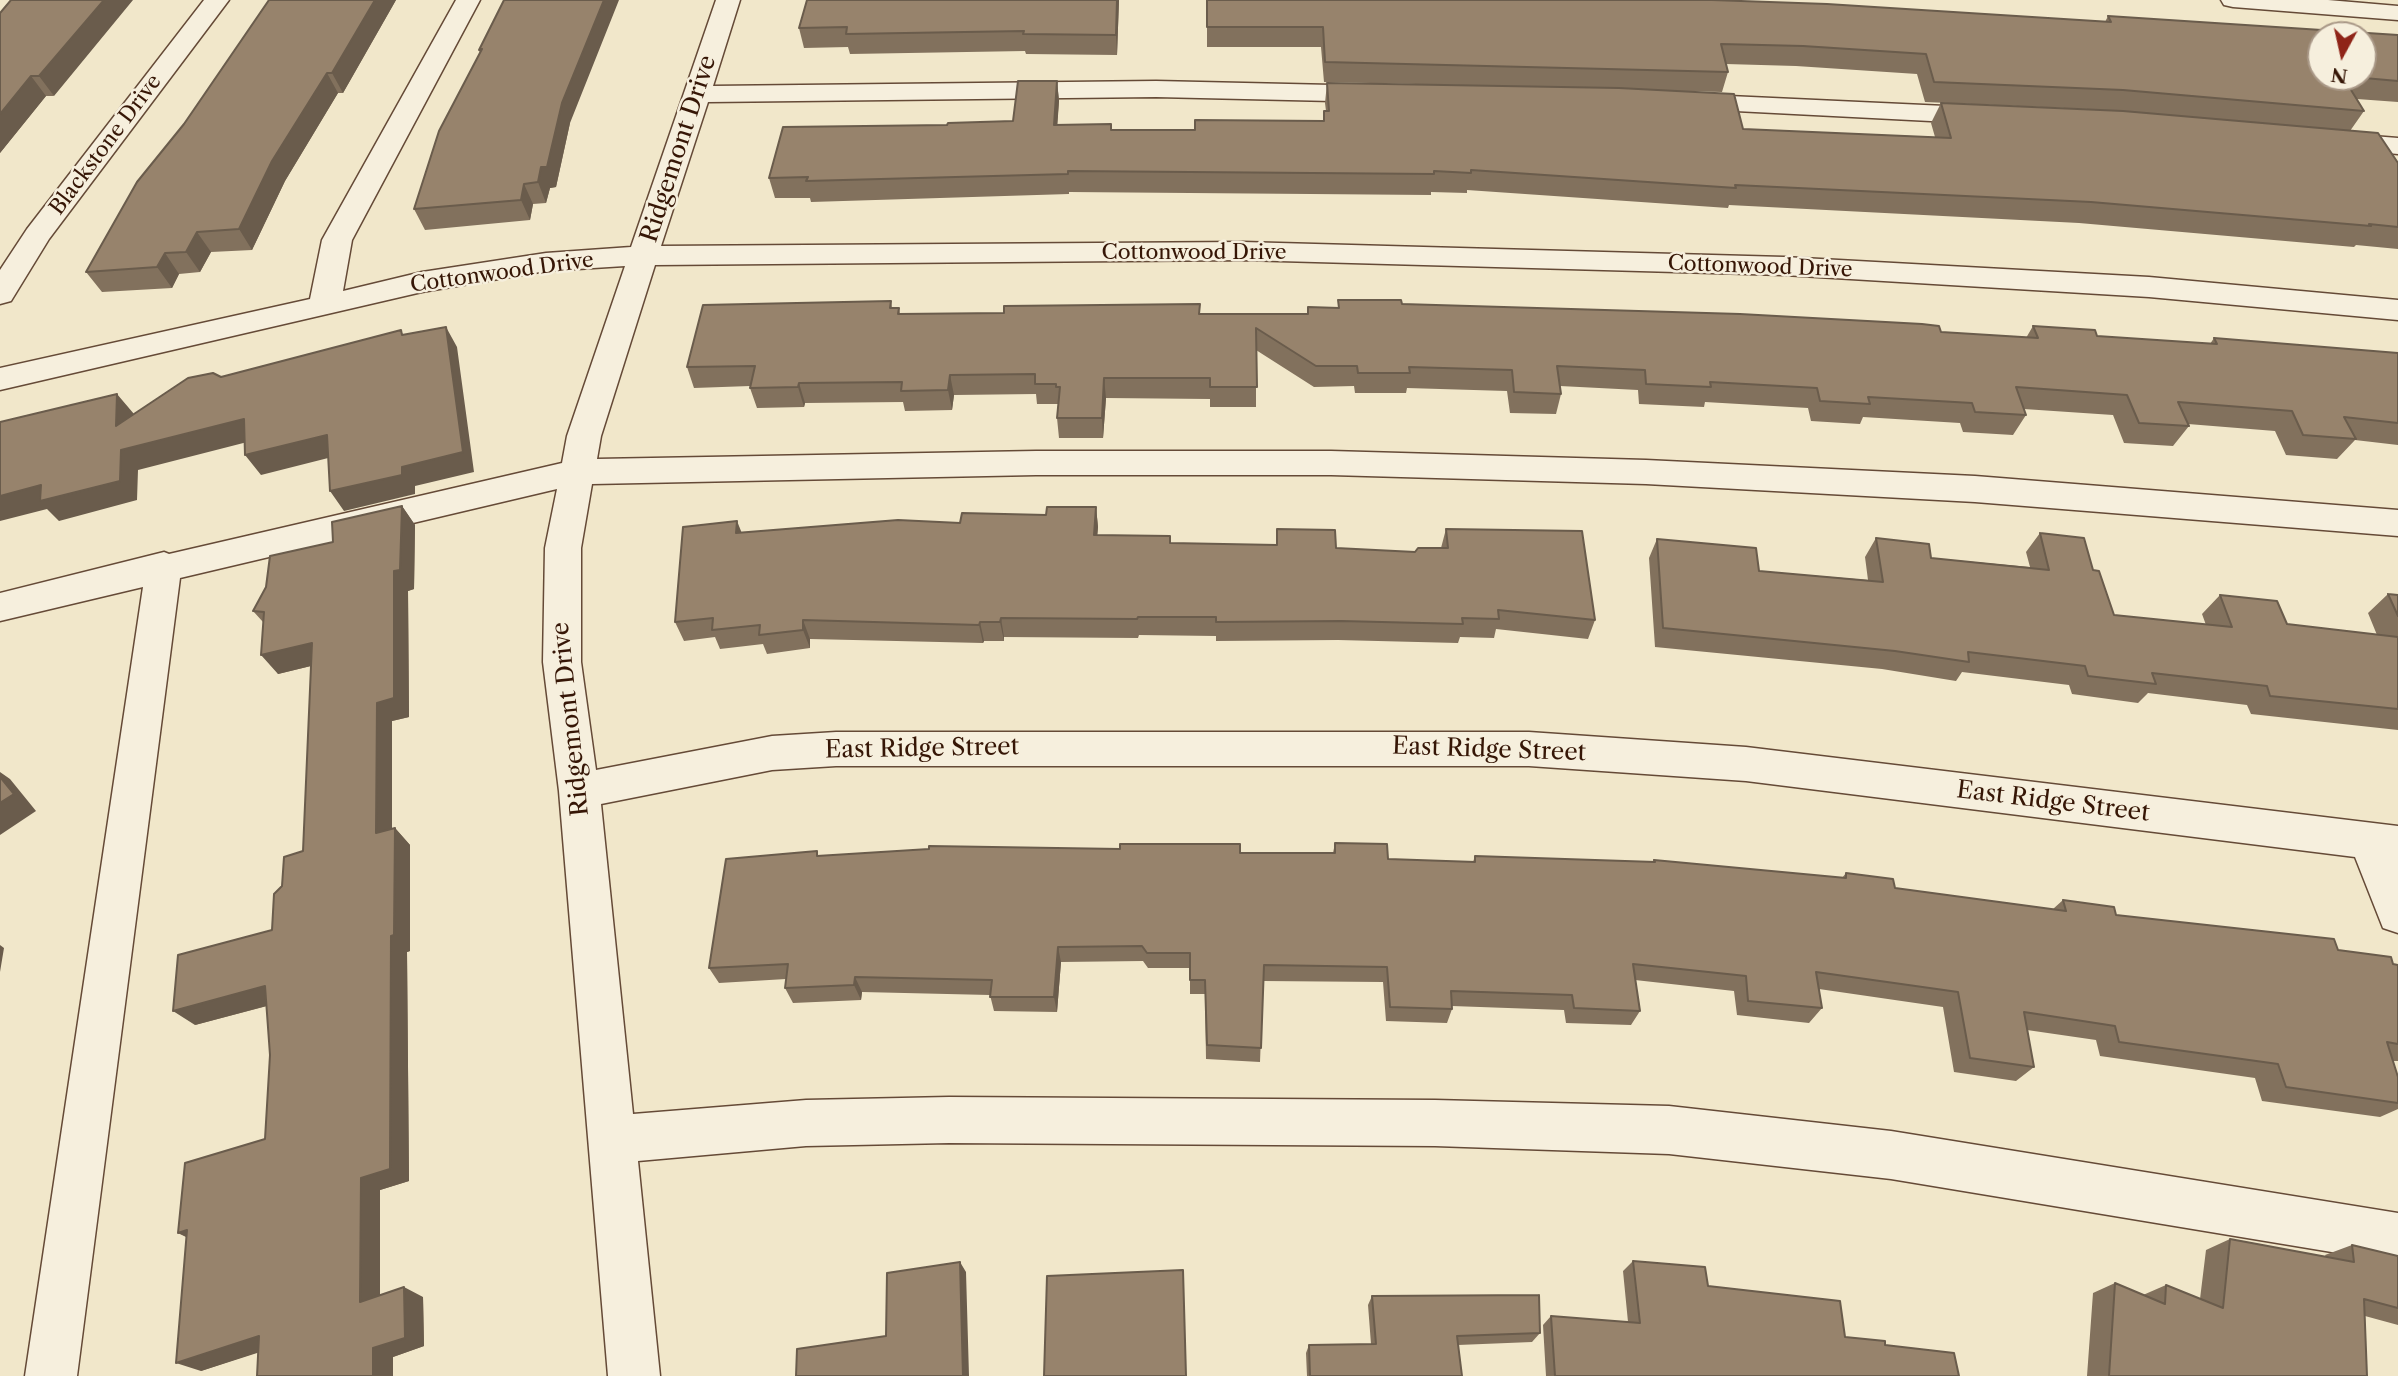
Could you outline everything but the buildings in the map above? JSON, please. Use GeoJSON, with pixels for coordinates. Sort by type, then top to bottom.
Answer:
{"type":"FeatureCollection","features":[{"type":"Feature","properties":{"kind":"street","name":"Blackstone Drive"},"geometry":{"type":"LineString","coordinates":[[0,294],[37,235],[217,0]]}},
{"type":"Feature","properties":{"kind":"street"},"geometry":{"type":"LineString","coordinates":[[325,303],[337,240],[468,0]]}},
{"type":"Feature","properties":{"kind":"street","name":"Ridgemont Drive"},"geometry":{"type":"LineString","coordinates":[[634,1376],[579,791],[562,662],[560,600],[563,548],[584,436],[728,0]]}},
{"type":"Feature","properties":{"kind":"street"},"geometry":{"type":"LineString","coordinates":[[2233,0],[2398,13]]}},
{"type":"Feature","properties":{"kind":"street"},"geometry":{"type":"LineString","coordinates":[[697,94],[1156,89],[1406,94]]}},
{"type":"Feature","properties":{"kind":"street"},"geometry":{"type":"LineString","coordinates":[[1656,100],[2015,117]]}},
{"type":"Feature","properties":{"kind":"street"},"geometry":{"type":"LineString","coordinates":[[2316,139],[2398,146]]}},
{"type":"Feature","properties":{"kind":"street","name":"Cottonwood Drive"},"geometry":{"type":"LineString","coordinates":[[0,379],[154,346],[325,303],[422,282],[546,262],[643,256],[1242,251],[1784,266],[2148,287],[2398,310]]}},
{"type":"Feature","properties":{"kind":"street"},"geometry":{"type":"LineString","coordinates":[[0,607],[164,566],[577,472],[1036,463],[1358,464],[1646,472],[1975,489],[2398,523]]}},
{"type":"Feature","properties":{"kind":"street"},"geometry":{"type":"LineString","coordinates":[[51,1376],[164,566]]}},
{"type":"Feature","properties":{"kind":"street","name":"East Ridge Street"},"geometry":{"type":"LineString","coordinates":[[579,791],[772,753],[836,749],[1529,749],[1746,764],[2383,842]]}},
{"type":"Feature","properties":{"kind":"street"},"geometry":{"type":"LineString","coordinates":[[2383,842],[2398,914]]}},
{"type":"Feature","properties":{"kind":"street"},"geometry":{"type":"LineString","coordinates":[[612,1140],[806,1124],[949,1120],[1435,1123],[1669,1130],[1891,1155],[2398,1238]]}}]}
